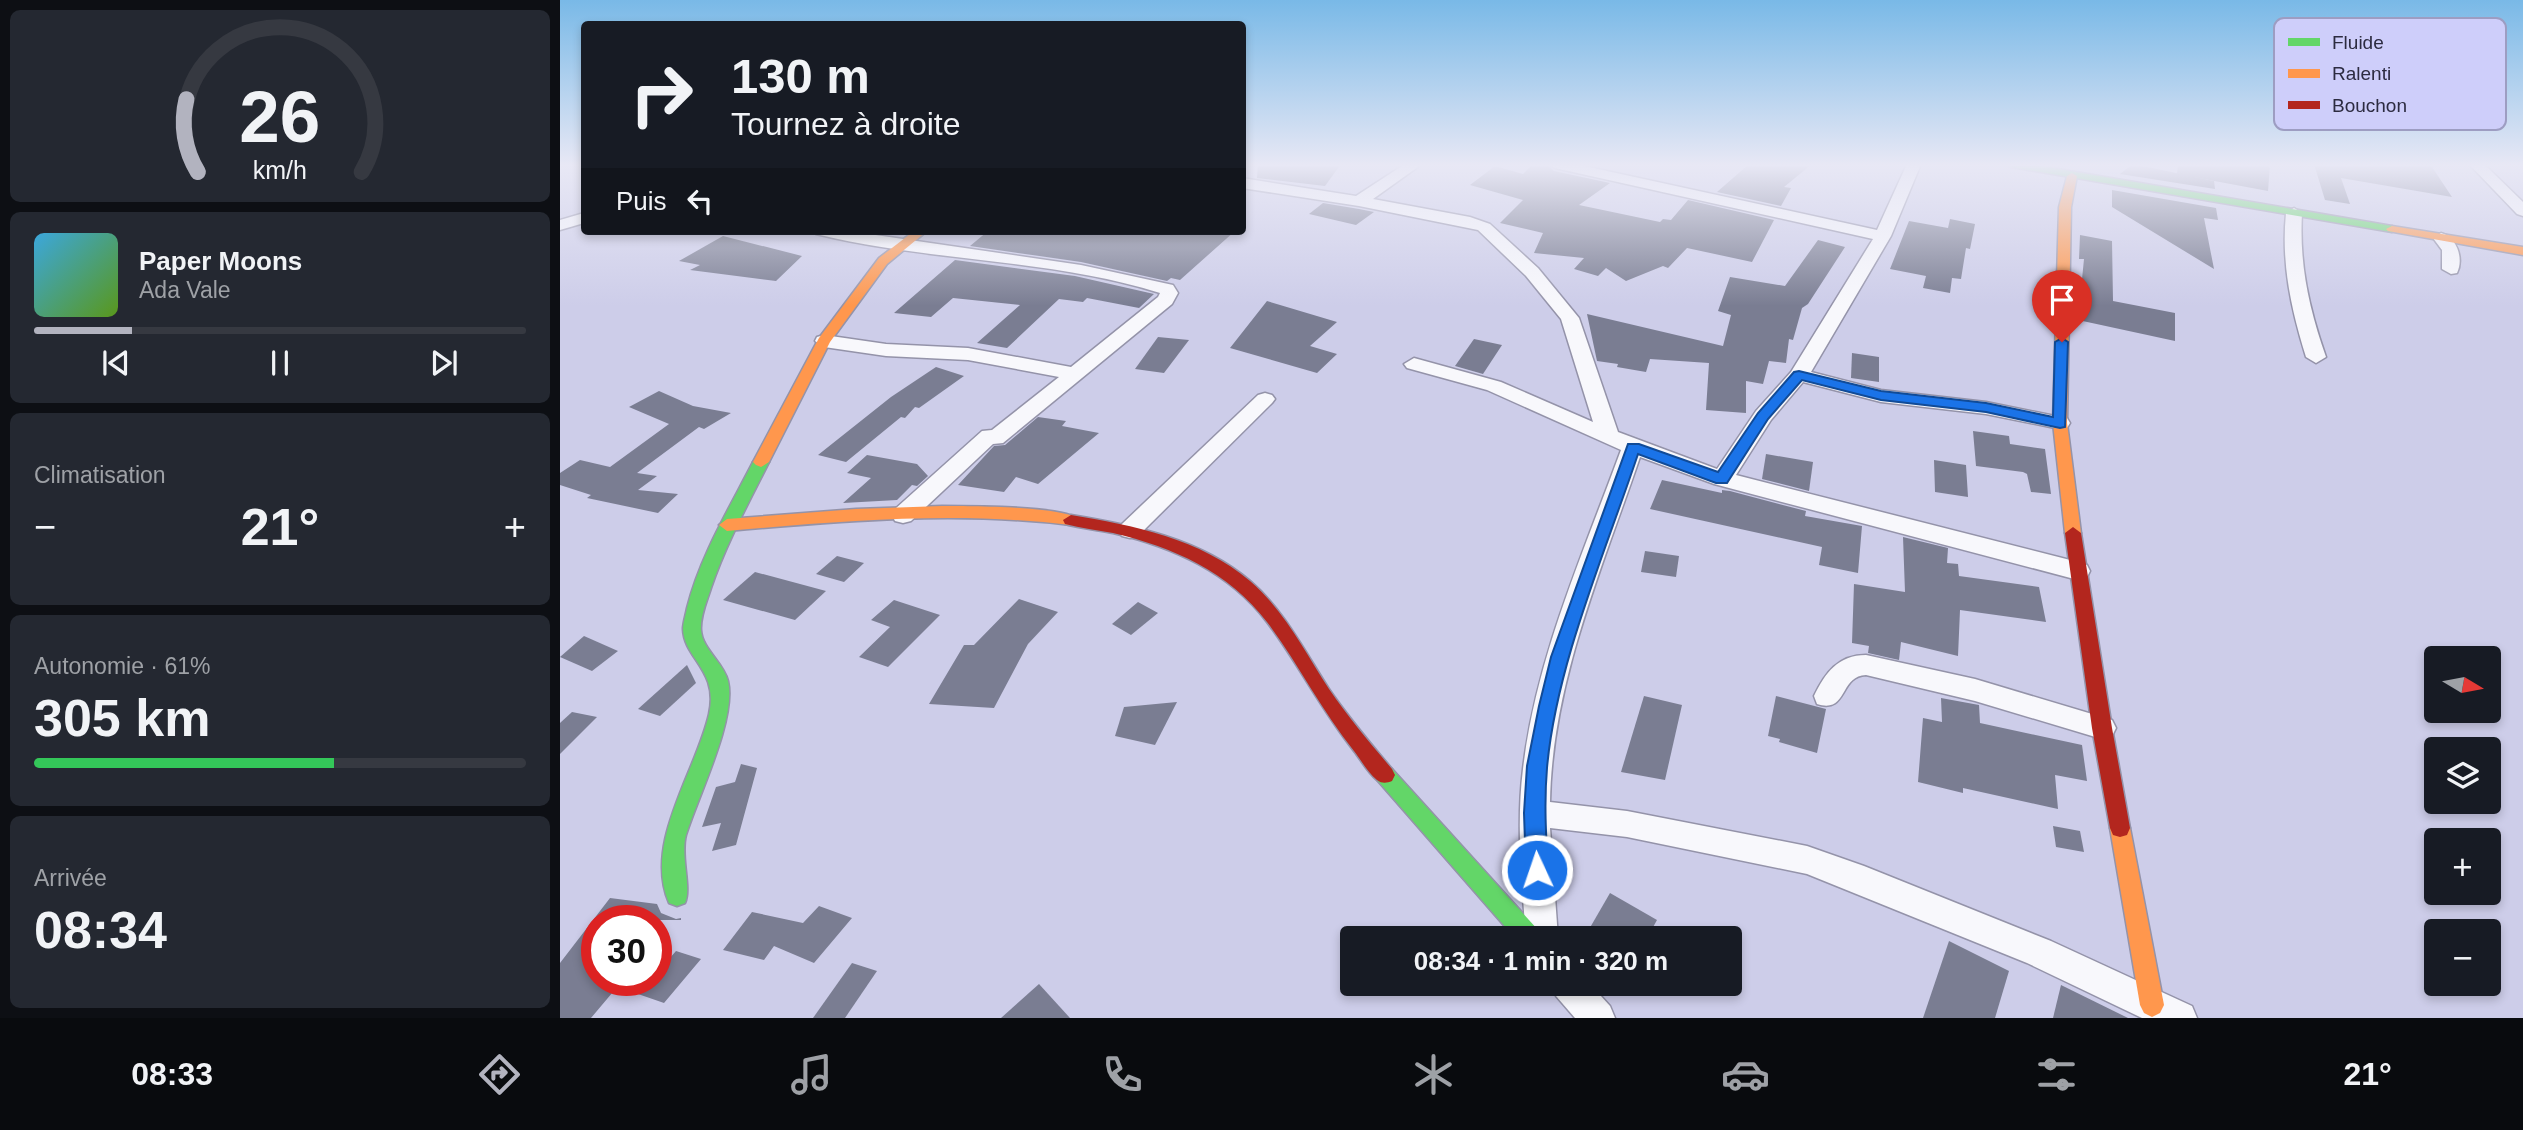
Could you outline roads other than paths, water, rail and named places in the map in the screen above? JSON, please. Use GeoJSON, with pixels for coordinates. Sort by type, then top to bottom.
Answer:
{"type":"FeatureCollection","features":[{"type":"Feature","properties":{"kind":"street"},"geometry":{"type":"LineString","coordinates":[[1415,212],[1484,227],[1522,263],[1570,318],[1608,435]]}},
{"type":"Feature","properties":{"kind":"street"},"geometry":{"type":"LineString","coordinates":[[1772,212],[1884,236]]}},
{"type":"Feature","properties":{"kind":"street"},"geometry":{"type":"LineString","coordinates":[[1722,479],[1763,416],[1799,375],[1884,236],[1894,212]]}},
{"type":"Feature","properties":{"kind":"street"},"geometry":{"type":"LineString","coordinates":[[2065,212],[2060,424],[2078,571],[2102,728],[2166,1011]]}},
{"type":"Feature","properties":{"kind":"street"},"geometry":{"type":"LineString","coordinates":[[2291,212],[2523,251]]}},
{"type":"Feature","properties":{"kind":"street"},"geometry":{"type":"LineString","coordinates":[[2294,212],[2291,241],[2294,278],[2305,327],[2316,357]]}},
{"type":"Feature","properties":{"kind":"street"},"geometry":{"type":"LineString","coordinates":[[560,225],[581,219]]}},
{"type":"Feature","properties":{"kind":"street"},"geometry":{"type":"LineString","coordinates":[[843,235],[902,246],[1081,270],[1167,289],[1169,293],[1166,300],[996,438],[989,436],[903,515]]}},
{"type":"Feature","properties":{"kind":"street"},"geometry":{"type":"LineString","coordinates":[[677,896],[673,867],[675,838],[719,712],[719,681],[695,641],[692,630],[696,607],[727,524],[824,341],[883,261],[916,235]]}},
{"type":"Feature","properties":{"kind":"street"},"geometry":{"type":"LineString","coordinates":[[2441,238],[2450,249],[2451,269]]}},
{"type":"Feature","properties":{"kind":"street"},"geometry":{"type":"LineString","coordinates":[[824,341],[896,351],[968,354],[1074,374]]}},
{"type":"Feature","properties":{"kind":"street"},"geometry":{"type":"LineString","coordinates":[[1414,364],[1494,386],[1633,447],[1722,479],[2078,571]]}},
{"type":"Feature","properties":{"kind":"street"},"geometry":{"type":"LineString","coordinates":[[1799,375],[1881,396],[1986,408],[2060,424]]}},
{"type":"Feature","properties":{"kind":"street"},"geometry":{"type":"LineString","coordinates":[[1130,530],[1265,399]]}},
{"type":"Feature","properties":{"kind":"street"},"geometry":{"type":"LineString","coordinates":[[1541,926],[1534,813],[1537,766],[1560,657],[1633,447]]}},
{"type":"Feature","properties":{"kind":"street"},"geometry":{"type":"LineString","coordinates":[[727,524],[968,513],[1069,518],[1130,530],[1185,549],[1226,572],[1262,603],[1311,671],[1344,726],[1430,828],[1519,926]]}},
{"type":"Feature","properties":{"kind":"street"},"geometry":{"type":"LineString","coordinates":[[1827,696],[1846,668],[1854,664],[1866,665],[1975,690],[2102,728]]}},
{"type":"Feature","properties":{"kind":"street"},"geometry":{"type":"LineString","coordinates":[[1534,813],[1627,824],[1807,860],[2039,952],[2166,1011]]}},
{"type":"Feature","properties":{"kind":"street"},"geometry":{"type":"LineString","coordinates":[[1579,996],[1598,1018]]}}]}
